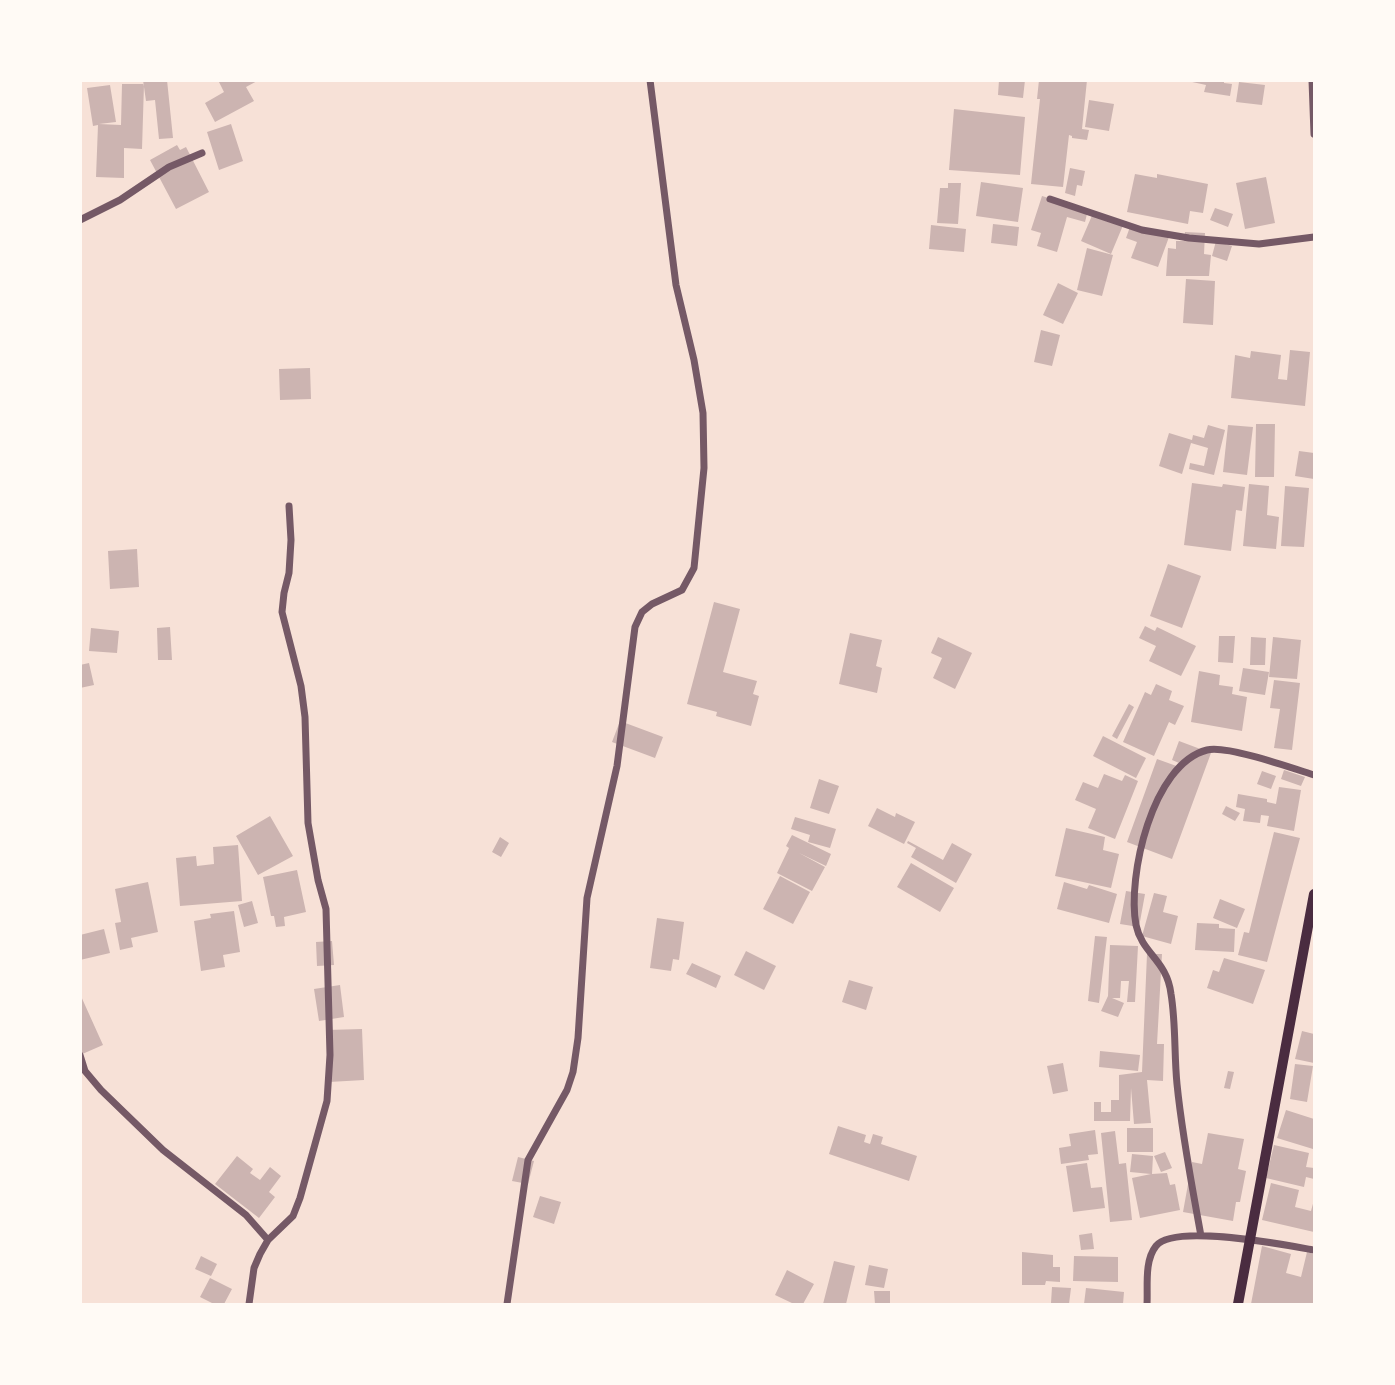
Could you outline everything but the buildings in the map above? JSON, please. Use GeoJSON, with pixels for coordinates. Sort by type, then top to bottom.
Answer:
{"type":"FeatureCollection","features":[{"type":"Feature","properties":{"kind":"main road"},"geometry":{"type":"LineString","coordinates":[[1238,1304],[1252,1240],[1314,894]]}},
{"type":"Feature","properties":{"kind":"street"},"geometry":{"type":"LineString","coordinates":[[507,1304],[528,1160],[567,1090],[573,1072],[578,1038],[587,898],[617,766],[635,627],[642,612],[652,604],[682,590],[694,568],[704,468],[703,412],[676,285],[650,80]]}},
{"type":"Feature","properties":{"kind":"street"},"geometry":{"type":"LineString","coordinates":[[1312,80],[1314,134]]}},
{"type":"Feature","properties":{"kind":"street"},"geometry":{"type":"LineString","coordinates":[[80,220],[120,200],[169,167],[202,153]]}},
{"type":"Feature","properties":{"kind":"street"},"geometry":{"type":"LineString","coordinates":[[1050,199],[1142,230],[1189,238],[1259,244],[1314,237]]}},
{"type":"Feature","properties":{"kind":"street"},"geometry":{"type":"LineString","coordinates":[[249,1304],[254,1268],[268,1240],[293,1216],[300,1198],[327,1101],[330,1055],[327,995],[329,939],[326,909],[308,823],[305,717],[301,686],[282,612],[289,573],[289,506]]}},
{"type":"Feature","properties":{"kind":"street"},"geometry":{"type":"LineString","coordinates":[[1201,1236],[1177,1084],[1171,991],[1166,972],[1142,943],[1136,925],[1135,902],[1142,839],[1158,796],[1174,771],[1188,757],[1209,749],[1247,755],[1314,775]]}},
{"type":"Feature","properties":{"kind":"street"},"geometry":{"type":"LineString","coordinates":[[80,1055],[85,1071],[101,1090],[163,1150],[246,1215],[268,1240]]}},
{"type":"Feature","properties":{"kind":"street"},"geometry":{"type":"LineString","coordinates":[[1147,1304],[1150,1258],[1157,1246],[1167,1238],[1201,1236],[1252,1240],[1314,1250]]}}]}
